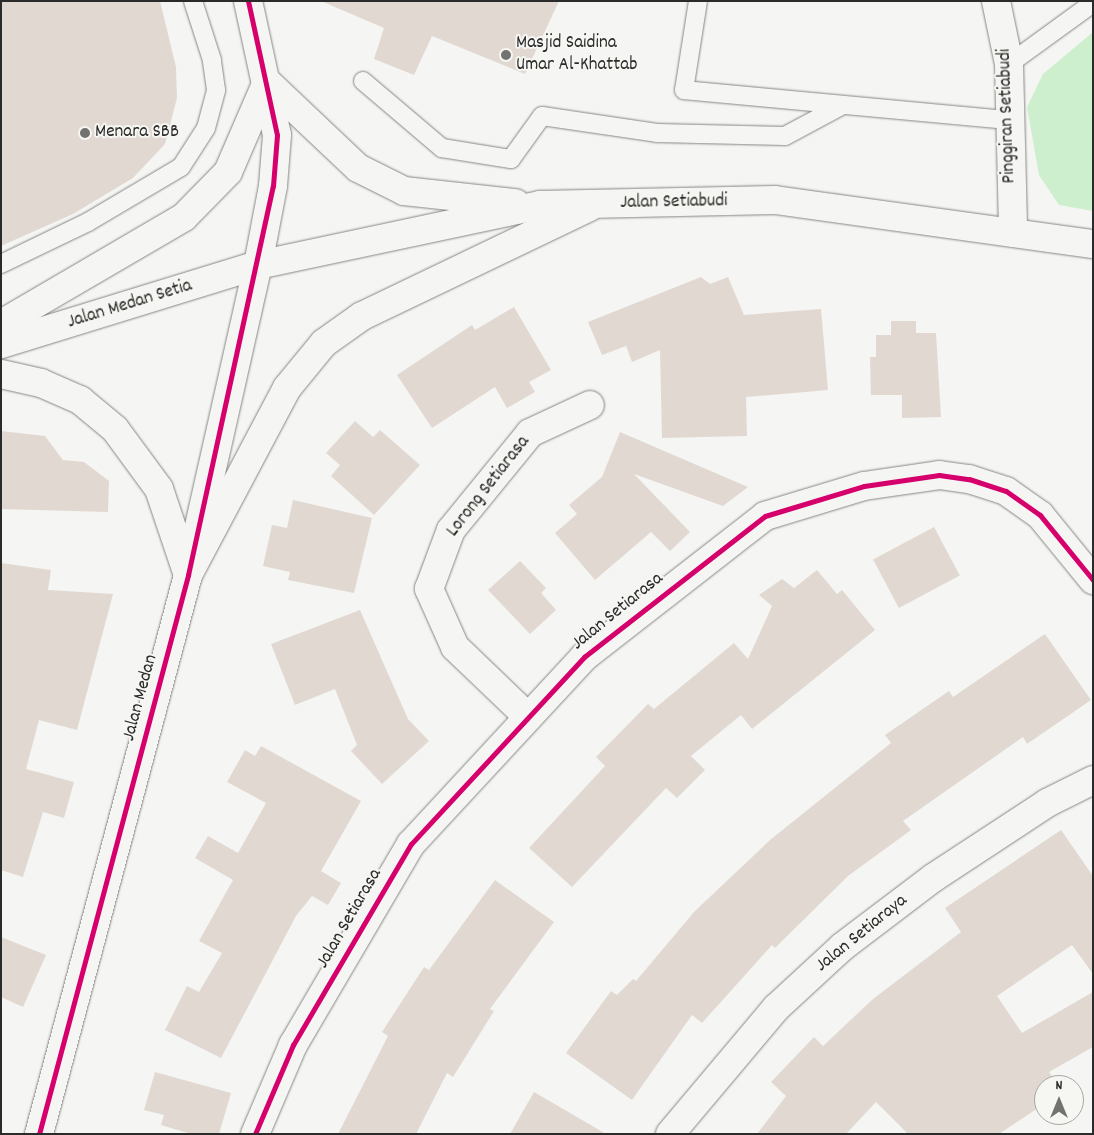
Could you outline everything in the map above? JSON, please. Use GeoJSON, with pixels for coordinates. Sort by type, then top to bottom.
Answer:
{"type":"FeatureCollection","features":[{"type":"Feature","properties":{"kind":"street","name":"Jalan Medan"},"geometry":{"type":"LineString","coordinates":[[39,1134],[188,575],[258,266],[273,186],[277,135],[248,1]]}},
{"type":"Feature","properties":{"kind":"street","name":"Pinggiran Setiabudi"},"geometry":{"type":"LineString","coordinates":[[996,1],[1009,64],[1008,120],[1013,233]]}},
{"type":"Feature","properties":{"kind":"street"},"geometry":{"type":"LineString","coordinates":[[2,327],[184,217],[228,172],[267,82],[358,168],[404,191],[540,205]]}},
{"type":"Feature","properties":{"kind":"street","name":"Jalan Setiabudi"},"geometry":{"type":"LineString","coordinates":[[258,266],[540,205],[775,200],[1093,244]]}},
{"type":"Feature","properties":{"kind":"street"},"geometry":{"type":"LineString","coordinates":[[188,575],[287,388],[324,343],[362,316],[595,204]]}},
{"type":"Feature","properties":{"kind":"street","name":"Jalan Medan Setia"},"geometry":{"type":"LineString","coordinates":[[2,327],[258,266]]}},
{"type":"Feature","properties":{"kind":"street"},"geometry":{"type":"LineString","coordinates":[[1,374],[41,383],[80,400],[115,429],[159,489],[188,575]]}},
{"type":"Feature","properties":{"kind":"street","name":"Lorong Setiarasa"},"geometry":{"type":"LineString","coordinates":[[528,717],[455,648],[429,589],[451,530],[530,433],[590,405]]}},
{"type":"Feature","properties":{"kind":"street","name":"Jalan Setiarasa"},"geometry":{"type":"LineString","coordinates":[[255,1134],[293,1045],[411,844],[584,657],[765,516],[864,486],[939,475],[1006,491],[1040,515],[1093,580]]}},
{"type":"Feature","properties":{"kind":"street","name":"Jalan Setiaraya"},"geometry":{"type":"LineString","coordinates":[[670,1134],[776,1008],[842,947],[933,878],[1047,803],[1093,780]]}},
{"type":"Feature","properties":{"kind":"lane"},"geometry":{"type":"LineString","coordinates":[[1,264],[88,222],[181,168],[206,128],[216,90],[212,60],[193,1]]}},
{"type":"Feature","properties":{"kind":"lane"},"geometry":{"type":"LineString","coordinates":[[698,1],[684,90],[1008,120]]}},
{"type":"Feature","properties":{"kind":"lane"},"geometry":{"type":"LineString","coordinates":[[1009,64],[1093,3]]}},
{"type":"Feature","properties":{"kind":"lane"},"geometry":{"type":"LineString","coordinates":[[363,81],[442,148],[511,159],[542,116],[657,133],[785,136],[843,105]]}},
{"type":"Feature","properties":{"kind":"green space"},"geometry":{"type":"Polygon","coordinates":[[[1093,32],[1093,211],[1059,205],[1039,175],[1027,107],[1043,74],[1093,32]]]}},
{"type":"Feature","properties":{"kind":"building","name":"Menara SBB"},"geometry":{"type":"Polygon","coordinates":[[[1,1],[160,1],[176,67],[177,98],[165,144],[133,178],[73,214],[1,246],[1,1]]]}},
{"type":"Feature","properties":{"kind":"building","name":"Masjid Saidina Umar Al-Khattab"},"geometry":{"type":"Polygon","coordinates":[[[321,1],[559,1],[525,74],[432,36],[414,75],[374,59],[384,28],[321,1]]]}},
{"type":"Feature","properties":{"kind":"building"},"geometry":{"type":"Polygon","coordinates":[[[701,277],[710,284],[728,277],[744,315],[821,309],[828,390],[746,397],[747,436],[662,438],[660,350],[632,362],[626,346],[602,355],[588,322],[701,277]]]}},
{"type":"Feature","properties":{"kind":"building"},"geometry":{"type":"Polygon","coordinates":[[[514,307],[551,370],[529,382],[535,392],[507,408],[495,387],[432,428],[397,375],[472,325],[475,330],[514,307]]]}},
{"type":"Feature","properties":{"kind":"building"},"geometry":{"type":"Polygon","coordinates":[[[891,321],[916,321],[916,333],[936,333],[941,417],[902,418],[902,395],[871,395],[870,357],[876,357],[876,335],[891,335],[891,321]]]}},
{"type":"Feature","properties":{"kind":"building"},"geometry":{"type":"Polygon","coordinates":[[[355,421],[373,437],[380,430],[420,465],[374,515],[331,476],[340,465],[326,453],[355,421]]]}},
{"type":"Feature","properties":{"kind":"building"},"geometry":{"type":"Polygon","coordinates":[[[1,431],[45,436],[63,460],[84,462],[109,481],[108,512],[1,509],[1,431]]]}},
{"type":"Feature","properties":{"kind":"building"},"geometry":{"type":"Polygon","coordinates":[[[620,432],[748,487],[723,506],[634,474],[690,532],[670,551],[651,532],[595,580],[555,533],[577,514],[569,505],[602,477],[620,432]]]}},
{"type":"Feature","properties":{"kind":"building"},"geometry":{"type":"Polygon","coordinates":[[[293,500],[372,518],[354,593],[288,580],[290,572],[263,566],[272,525],[287,528],[293,500]]]}},
{"type":"Feature","properties":{"kind":"building"},"geometry":{"type":"Polygon","coordinates":[[[934,527],[960,576],[899,608],[873,559],[934,527]]]}},
{"type":"Feature","properties":{"kind":"building"},"geometry":{"type":"Polygon","coordinates":[[[520,561],[546,588],[541,593],[556,610],[530,634],[488,590],[520,561]]]}},
{"type":"Feature","properties":{"kind":"building"},"geometry":{"type":"Polygon","coordinates":[[[1,563],[51,570],[48,590],[113,594],[77,730],[39,720],[26,769],[74,782],[64,818],[43,812],[23,877],[1,870],[1,563]]]}},
{"type":"Feature","properties":{"kind":"building"},"geometry":{"type":"Polygon","coordinates":[[[817,570],[837,594],[842,590],[875,630],[752,729],[741,715],[691,756],[705,770],[677,798],[666,788],[572,887],[529,848],[605,766],[596,757],[648,704],[654,709],[734,643],[748,659],[772,606],[759,595],[782,579],[794,588],[817,570]]]}},
{"type":"Feature","properties":{"kind":"building"},"geometry":{"type":"Polygon","coordinates":[[[360,610],[408,719],[429,741],[382,784],[351,751],[357,745],[335,689],[295,705],[271,644],[360,610]]]}},
{"type":"Feature","properties":{"kind":"building"},"geometry":{"type":"Polygon","coordinates":[[[1045,634],[1091,700],[1027,744],[1023,737],[903,821],[911,830],[848,876],[775,948],[772,945],[702,1023],[692,1015],[632,1100],[566,1053],[611,991],[617,995],[633,979],[636,981],[694,912],[770,840],[891,743],[885,735],[949,691],[953,697],[1045,634]]]}},
{"type":"Feature","properties":{"kind":"building"},"geometry":{"type":"Polygon","coordinates":[[[261,746],[361,801],[321,871],[341,883],[328,905],[312,896],[296,916],[221,1058],[165,1030],[187,986],[199,992],[222,953],[199,941],[233,880],[195,858],[208,836],[238,853],[266,803],[227,782],[245,750],[255,756],[261,746]]]}},
{"type":"Feature","properties":{"kind":"building"},"geometry":{"type":"Polygon","coordinates":[[[1061,830],[1093,876],[1093,974],[1072,945],[997,996],[1022,1033],[1093,992],[1093,1047],[1049,1072],[1051,1075],[1034,1075],[1034,1111],[999,1134],[908,1134],[876,1102],[846,1134],[757,1134],[786,1096],[771,1082],[814,1037],[823,1046],[873,999],[961,932],[945,908],[1061,830]]]}},
{"type":"Feature","properties":{"kind":"building"},"geometry":{"type":"Polygon","coordinates":[[[495,880],[554,922],[490,1009],[494,1011],[453,1077],[447,1073],[416,1134],[338,1134],[388,1036],[382,1032],[424,967],[429,970],[495,880]]]}},
{"type":"Feature","properties":{"kind":"building"},"geometry":{"type":"Polygon","coordinates":[[[1,937],[46,955],[23,1007],[1,997],[1,937]]]}},
{"type":"Feature","properties":{"kind":"building"},"geometry":{"type":"Polygon","coordinates":[[[155,1072],[231,1093],[219,1134],[191,1134],[161,1125],[164,1115],[144,1110],[155,1072]]]}},
{"type":"Feature","properties":{"kind":"building"},"geometry":{"type":"Polygon","coordinates":[[[534,1092],[606,1134],[510,1134],[534,1092]]]}},
{"type":"Feature","properties":{"kind":"cycle path"},"geometry":{"type":"LineString","coordinates":[[39,1134],[188,575],[273,186],[277,135],[248,1]]}},
{"type":"Feature","properties":{"kind":"cycle path"},"geometry":{"type":"LineString","coordinates":[[255,1134],[293,1045],[411,844],[584,657],[765,516],[864,486],[939,475],[969,479],[1006,491],[1040,515],[1093,580]]}},
{"type":"Feature","properties":{"kind":"place","name":"Masjid Saidina Umar Al-Khattab"},"geometry":{"type":"Point","coordinates":[506,55]}},
{"type":"Feature","properties":{"kind":"place","name":"Menara SBB"},"geometry":{"type":"Point","coordinates":[85,133]}}]}
